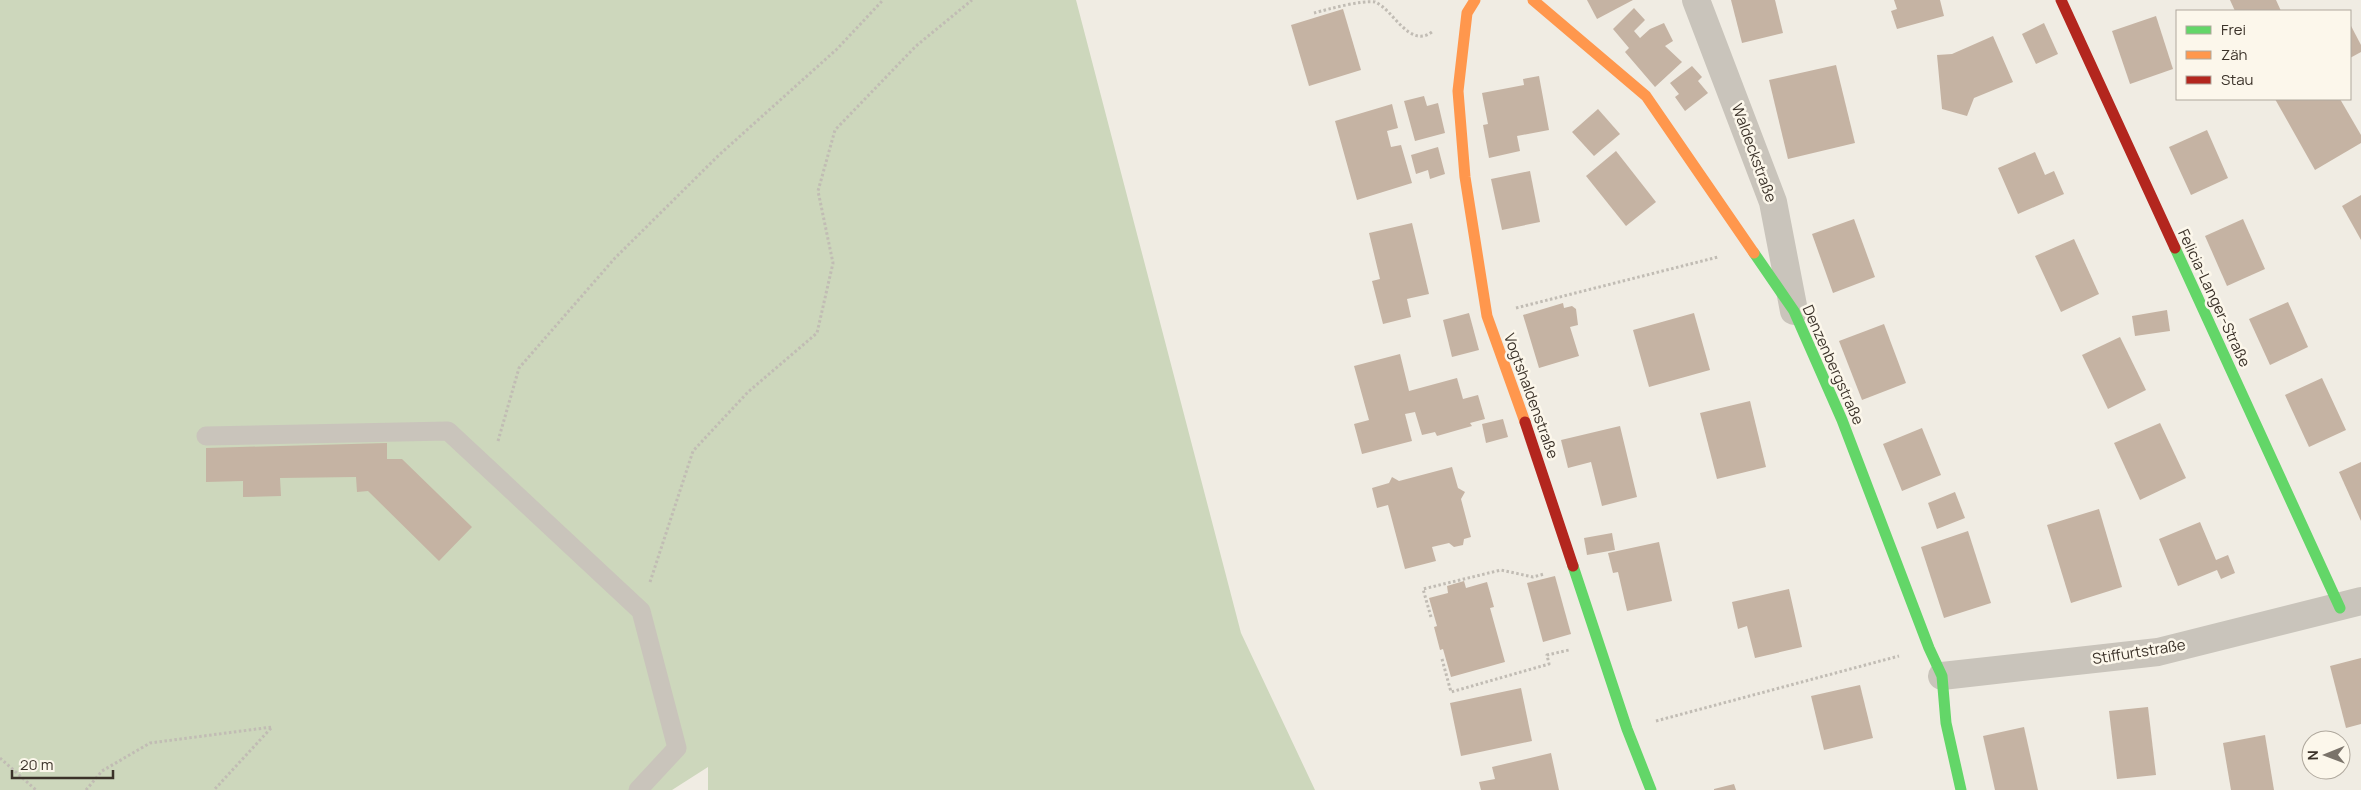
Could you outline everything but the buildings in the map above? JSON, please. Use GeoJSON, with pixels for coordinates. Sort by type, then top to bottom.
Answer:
{"type":"FeatureCollection","features":[{"type":"Feature","properties":{"kind":"street","name":"Vogtshaldenstraße"},"geometry":{"type":"LineString","coordinates":[[1476,0],[1467,13],[1458,92],[1465,177],[1486,316],[1532,441],[1626,729],[1651,790]]}},
{"type":"Feature","properties":{"kind":"street","name":"Denzenbergstraße"},"geometry":{"type":"LineString","coordinates":[[1534,0],[1646,96],[1794,311],[1842,420],[1929,648],[1942,676],[1946,723],[1961,790]]}},
{"type":"Feature","properties":{"kind":"street","name":"Waldeckstraße"},"geometry":{"type":"LineString","coordinates":[[1696,0],[1773,202],[1794,311]]}},
{"type":"Feature","properties":{"kind":"street","name":"Felicia-Langer-Straße"},"geometry":{"type":"LineString","coordinates":[[2061,0],[2350,604]]}},
{"type":"Feature","properties":{"kind":"street","name":"Stiffurtstraße"},"geometry":{"type":"LineString","coordinates":[[1942,676],[2158,652],[2350,604]]}},
{"type":"Feature","properties":{"kind":"lane"},"geometry":{"type":"LineString","coordinates":[[206,436],[448,431],[641,611],[677,748],[638,790]]}},
{"type":"Feature","properties":{"kind":"path"},"geometry":{"type":"LineString","coordinates":[[490,469],[519,368],[615,258],[719,155],[836,49],[883,0]]}},
{"type":"Feature","properties":{"kind":"path"},"geometry":{"type":"LineString","coordinates":[[641,611],[693,450],[748,392],[817,333],[834,263],[818,191],[835,130],[916,46],[972,0]]}},
{"type":"Feature","properties":{"kind":"path"},"geometry":{"type":"LineString","coordinates":[[1314,13],[1367,0],[1376,2],[1416,36],[1427,36],[1436,27]]}},
{"type":"Feature","properties":{"kind":"path"},"geometry":{"type":"LineString","coordinates":[[1519,308],[1750,248]]}},
{"type":"Feature","properties":{"kind":"path"},"geometry":{"type":"LineString","coordinates":[[1431,617],[1424,589],[1501,570],[1534,577],[1546,574]]}},
{"type":"Feature","properties":{"kind":"path"},"geometry":{"type":"LineString","coordinates":[[1626,729],[1929,648]]}},
{"type":"Feature","properties":{"kind":"path"},"geometry":{"type":"LineString","coordinates":[[1442,659],[1451,692],[1549,664],[1547,655],[1578,649]]}},
{"type":"Feature","properties":{"kind":"path"},"geometry":{"type":"LineString","coordinates":[[86,790],[102,771],[150,743],[272,727],[214,790]]}},
{"type":"Feature","properties":{"kind":"path"},"geometry":{"type":"LineString","coordinates":[[0,758],[36,790]]}},
{"type":"Feature","properties":{"kind":"green space"},"geometry":{"type":"Polygon","coordinates":[[[0,0],[1076,0],[1241,633],[1315,790],[708,790],[708,767],[672,790],[0,790],[0,0]]]}},
{"type":"Feature","properties":{"kind":"traffic: fast"},"geometry":{"type":"LineString","coordinates":[[2175,248],[2340,608]]}},
{"type":"Feature","properties":{"kind":"traffic: fast"},"geometry":{"type":"LineString","coordinates":[[1754,253],[1794,311],[1842,420],[1929,648],[1942,676],[1946,723],[1961,790]]}},
{"type":"Feature","properties":{"kind":"traffic: fast"},"geometry":{"type":"LineString","coordinates":[[1573,566],[1627,729],[1651,790]]}},
{"type":"Feature","properties":{"kind":"traffic: slow"},"geometry":{"type":"LineString","coordinates":[[1475,0],[1467,13],[1458,91],[1465,177],[1487,316],[1525,422]]}},
{"type":"Feature","properties":{"kind":"traffic: slow"},"geometry":{"type":"LineString","coordinates":[[1533,0],[1646,96],[1754,253]]}},
{"type":"Feature","properties":{"kind":"traffic: jam"},"geometry":{"type":"LineString","coordinates":[[2061,0],[2175,248]]}},
{"type":"Feature","properties":{"kind":"traffic: jam"},"geometry":{"type":"LineString","coordinates":[[1525,422],[1573,566]]}}]}
